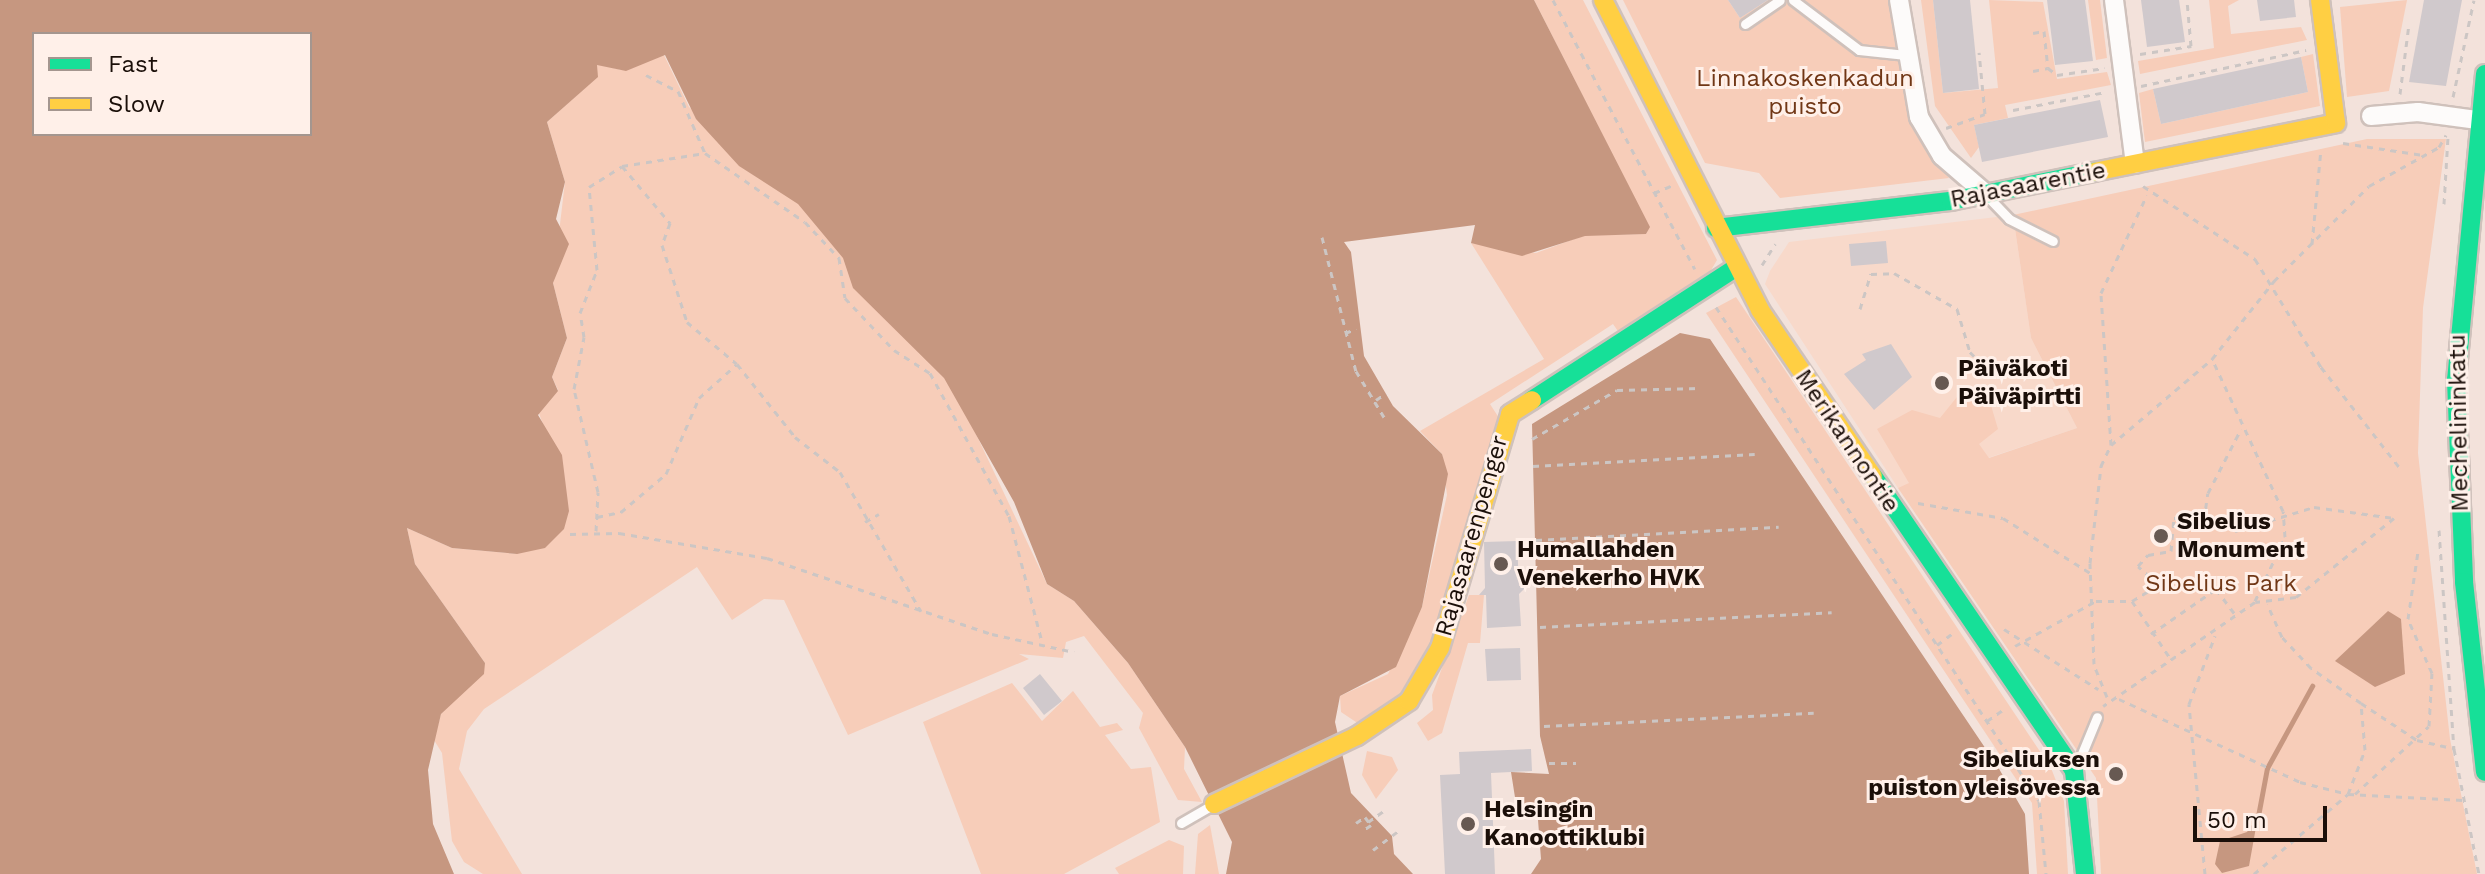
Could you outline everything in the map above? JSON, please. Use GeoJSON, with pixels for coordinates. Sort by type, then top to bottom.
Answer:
{"type":"FeatureCollection","features":[{"type":"Feature","properties":{"kind":"street","name":"Merikannontie"},"geometry":{"type":"LineString","coordinates":[[1603,0],[1737,267],[1835,426],[2074,771],[2085,874]]}},
{"type":"Feature","properties":{"kind":"street"},"geometry":{"type":"LineString","coordinates":[[1899,0],[1906,55],[1929,137],[1986,194]]}},
{"type":"Feature","properties":{"kind":"street"},"geometry":{"type":"LineString","coordinates":[[2114,0],[2135,164]]}},
{"type":"Feature","properties":{"kind":"street","name":"Rajasaarentie"},"geometry":{"type":"LineString","coordinates":[[1716,228],[1986,194],[2336,123],[2320,0]]}},
{"type":"Feature","properties":{"kind":"street","name":"Mechelininkatu"},"geometry":{"type":"LineString","coordinates":[[2485,74],[2456,380],[2464,582],[2485,772]]}},
{"type":"Feature","properties":{"kind":"street"},"geometry":{"type":"LineString","coordinates":[[2371,116],[2482,120]]}},
{"type":"Feature","properties":{"kind":"street","name":"Rajasaarenpenger"},"geometry":{"type":"LineString","coordinates":[[1214,804],[1357,736],[1409,701],[1440,648],[1510,414],[1737,267]]}},
{"type":"Feature","properties":{"kind":"lane"},"geometry":{"type":"LineString","coordinates":[[1745,24],[1780,0]]}},
{"type":"Feature","properties":{"kind":"lane"},"geometry":{"type":"LineString","coordinates":[[1793,0],[1859,50],[1906,55]]}},
{"type":"Feature","properties":{"kind":"lane"},"geometry":{"type":"LineString","coordinates":[[1986,194],[2009,219],[2053,241]]}},
{"type":"Feature","properties":{"kind":"lane"},"geometry":{"type":"LineString","coordinates":[[2074,771],[2097,717]]}},
{"type":"Feature","properties":{"kind":"lane"},"geometry":{"type":"LineString","coordinates":[[1181,823],[1214,804]]}},
{"type":"Feature","properties":{"kind":"path"},"geometry":{"type":"LineString","coordinates":[[1553,0],[1706,288],[1804,451],[2039,801],[2046,874]]}},
{"type":"Feature","properties":{"kind":"path"},"geometry":{"type":"LineString","coordinates":[[2131,56],[2191,46],[2187,0]]}},
{"type":"Feature","properties":{"kind":"path"},"geometry":{"type":"LineString","coordinates":[[2452,100],[2474,0]]}},
{"type":"Feature","properties":{"kind":"path"},"geometry":{"type":"LineString","coordinates":[[2400,98],[2409,24]]}},
{"type":"Feature","properties":{"kind":"path"},"geometry":{"type":"LineString","coordinates":[[2033,33],[2044,31],[2048,68],[2057,75],[2113,67]]}},
{"type":"Feature","properties":{"kind":"path"},"geometry":{"type":"LineString","coordinates":[[2169,80],[2316,48]]}},
{"type":"Feature","properties":{"kind":"path"},"geometry":{"type":"LineString","coordinates":[[1941,132],[1985,114],[1979,52]]}},
{"type":"Feature","properties":{"kind":"path"},"geometry":{"type":"LineString","coordinates":[[2033,71],[2048,68]]}},
{"type":"Feature","properties":{"kind":"path"},"geometry":{"type":"LineString","coordinates":[[646,75],[678,91],[705,153],[805,222],[839,258],[845,298],[894,350],[930,373],[1009,516],[1042,642]]}},
{"type":"Feature","properties":{"kind":"path"},"geometry":{"type":"LineString","coordinates":[[2013,110],[2115,91]]}},
{"type":"Feature","properties":{"kind":"path"},"geometry":{"type":"LineString","coordinates":[[2111,445],[2212,359],[2274,281],[2369,186],[2426,155],[2448,132],[2444,217]]}},
{"type":"Feature","properties":{"kind":"path"},"geometry":{"type":"LineString","coordinates":[[2312,244],[2321,140],[2426,155]]}},
{"type":"Feature","properties":{"kind":"path"},"geometry":{"type":"LineString","coordinates":[[596,531],[597,517],[574,389],[584,337],[580,313],[597,270],[589,187],[622,166],[705,153]]}},
{"type":"Feature","properties":{"kind":"path"},"geometry":{"type":"LineString","coordinates":[[2135,164],[2147,195],[2225,233],[2274,281],[2321,367],[2400,468]]}},
{"type":"Feature","properties":{"kind":"path"},"geometry":{"type":"LineString","coordinates":[[622,166],[670,223],[662,245],[687,322],[703,343],[737,364],[795,437],[840,472],[864,522],[921,611]]}},
{"type":"Feature","properties":{"kind":"path"},"geometry":{"type":"LineString","coordinates":[[1654,193],[1680,181]]}},
{"type":"Feature","properties":{"kind":"path"},"geometry":{"type":"LineString","coordinates":[[2098,689],[2096,601],[2092,574],[2097,482],[2111,445],[2101,293],[2147,195]]}},
{"type":"Feature","properties":{"kind":"path"},"geometry":{"type":"LineString","coordinates":[[1322,237],[1343,333],[1384,417]]}},
{"type":"Feature","properties":{"kind":"path"},"geometry":{"type":"LineString","coordinates":[[1860,309],[1871,274],[1894,273],[1957,309],[1966,344],[1986,368]]}},
{"type":"Feature","properties":{"kind":"path"},"geometry":{"type":"LineString","coordinates":[[1343,333],[1356,329]]}},
{"type":"Feature","properties":{"kind":"path"},"geometry":{"type":"LineString","coordinates":[[2119,699],[2216,634],[2255,602],[2285,537],[2283,511],[2241,429],[2212,359]]}},
{"type":"Feature","properties":{"kind":"path"},"geometry":{"type":"LineString","coordinates":[[597,517],[621,512],[666,474],[699,398],[737,364]]}},
{"type":"Feature","properties":{"kind":"path"},"geometry":{"type":"LineString","coordinates":[[1532,439],[1617,390],[1701,388]]}},
{"type":"Feature","properties":{"kind":"path"},"geometry":{"type":"LineString","coordinates":[[1374,401],[1386,393]]}},
{"type":"Feature","properties":{"kind":"path"},"geometry":{"type":"LineString","coordinates":[[2204,520],[2208,493],[2241,429]]}},
{"type":"Feature","properties":{"kind":"path"},"geometry":{"type":"LineString","coordinates":[[1533,466],[1755,454]]}},
{"type":"Feature","properties":{"kind":"path"},"geometry":{"type":"LineString","coordinates":[[1902,504],[2003,518],[2092,574]]}},
{"type":"Feature","properties":{"kind":"path"},"geometry":{"type":"LineString","coordinates":[[2004,651],[2096,601],[2132,601],[2159,585],[2138,566],[2148,555],[2171,551],[2174,518],[2233,518],[2235,531],[2283,511],[2314,507],[2394,518],[2296,597],[2267,604],[2255,602]]}},
{"type":"Feature","properties":{"kind":"path"},"geometry":{"type":"LineString","coordinates":[[864,522],[879,514]]}},
{"type":"Feature","properties":{"kind":"path"},"geometry":{"type":"LineString","coordinates":[[1536,540],[1779,527]]}},
{"type":"Feature","properties":{"kind":"path"},"geometry":{"type":"LineString","coordinates":[[570,534],[596,531],[767,558],[921,611],[1074,652]]}},
{"type":"Feature","properties":{"kind":"path"},"geometry":{"type":"LineString","coordinates":[[2435,539],[2454,749],[2479,874]]}},
{"type":"Feature","properties":{"kind":"path"},"geometry":{"type":"LineString","coordinates":[[2355,794],[2429,726],[2433,702],[2432,673],[2408,619],[2418,551]]}},
{"type":"Feature","properties":{"kind":"path"},"geometry":{"type":"LineString","coordinates":[[2151,634],[2216,589],[2236,615]]}},
{"type":"Feature","properties":{"kind":"path"},"geometry":{"type":"LineString","coordinates":[[2132,601],[2151,634],[2173,662]]}},
{"type":"Feature","properties":{"kind":"path"},"geometry":{"type":"LineString","coordinates":[[2267,604],[2282,637],[2311,668],[2417,740],[2454,749]]}},
{"type":"Feature","properties":{"kind":"path"},"geometry":{"type":"LineString","coordinates":[[1540,627],[1832,612]]}},
{"type":"Feature","properties":{"kind":"path"},"geometry":{"type":"LineString","coordinates":[[1992,622],[2026,641],[2107,697],[2194,729],[2300,782],[2348,794],[2464,800]]}},
{"type":"Feature","properties":{"kind":"path"},"geometry":{"type":"LineString","coordinates":[[2205,874],[2194,729],[2189,704],[2216,634]]}},
{"type":"Feature","properties":{"kind":"path"},"geometry":{"type":"LineString","coordinates":[[2097,717],[2107,697]]}},
{"type":"Feature","properties":{"kind":"path"},"geometry":{"type":"LineString","coordinates":[[1987,721],[2013,702]]}},
{"type":"Feature","properties":{"kind":"path"},"geometry":{"type":"LineString","coordinates":[[2254,874],[2348,794],[2365,750],[2361,703]]}},
{"type":"Feature","properties":{"kind":"path"},"geometry":{"type":"LineString","coordinates":[[1544,726],[1814,713]]}},
{"type":"Feature","properties":{"kind":"path"},"geometry":{"type":"LineString","coordinates":[[1549,763],[1576,763]]}},
{"type":"Feature","properties":{"kind":"path"},"geometry":{"type":"LineString","coordinates":[[1516,806],[1557,804]]}},
{"type":"Feature","properties":{"kind":"path"},"geometry":{"type":"LineString","coordinates":[[1362,831],[1368,822],[1384,811]]}},
{"type":"Feature","properties":{"kind":"path"},"geometry":{"type":"LineString","coordinates":[[1356,823],[1368,822]]}},
{"type":"Feature","properties":{"kind":"path"},"geometry":{"type":"LineString","coordinates":[[1373,850],[1398,831]]}},
{"type":"Feature","properties":{"kind":"path"},"geometry":{"type":"LineString","coordinates":[[1539,836],[1563,834]]}},
{"type":"Feature","properties":{"kind":"shaded area"},"geometry":{"type":"Polygon","coordinates":[[[0,0],[1534,0],[1650,227],[1646,234],[1585,236],[1522,256],[1471,243],[1475,225],[1344,242],[1351,252],[1364,356],[1393,406],[1442,454],[1448,474],[1422,607],[1396,667],[1340,696],[1335,722],[1351,793],[1392,836],[1394,854],[1413,874],[1226,874],[1232,842],[1185,747],[1128,663],[1074,601],[1047,584],[1014,502],[944,378],[853,288],[843,258],[798,204],[739,166],[696,119],[665,55],[626,71],[597,65],[598,77],[547,122],[565,182],[556,219],[569,244],[553,283],[567,338],[552,377],[558,391],[538,415],[562,455],[569,511],[564,529],[545,548],[517,554],[452,548],[407,528],[415,564],[485,663],[484,674],[441,714],[428,770],[433,824],[454,874],[0,874],[0,0]]]}},
{"type":"Feature","properties":{"kind":"shaded area","name":"Päiväkoti Päiväpirtti"},"geometry":{"type":"Polygon","coordinates":[[[2013,215],[2031,338],[2077,428],[1898,488],[1765,284],[1770,271],[1789,242],[2013,215]]]}},
{"type":"Feature","properties":{"kind":"shaded area"},"geometry":{"type":"Polygon","coordinates":[[[1680,333],[1710,339],[1998,767],[2025,814],[2029,874],[1531,874],[1541,859],[1538,820],[1517,810],[1511,772],[1549,774],[1540,736],[1532,424],[1680,333]]]}},
{"type":"Feature","properties":{"kind":"shaded area"},"geometry":{"type":"Polygon","coordinates":[[[2388,611],[2401,619],[2405,674],[2375,687],[2335,661],[2388,611]]]}},
{"type":"Feature","properties":{"kind":"shaded area"},"geometry":{"type":"Polygon","coordinates":[[[2258,816],[2249,866],[2222,873],[2215,864],[2220,841],[2247,832],[2258,816]]]}},
{"type":"Feature","properties":{"kind":"green space"},"geometry":{"type":"Polygon","coordinates":[[[1534,0],[1583,0],[1717,260],[1707,277],[1620,334],[1613,324],[1490,404],[1499,418],[1432,648],[1403,695],[1362,726],[1341,712],[1340,696],[1388,674],[1422,607],[1447,495],[1442,454],[1420,431],[1544,359],[1471,243],[1536,253],[1585,235],[1646,234],[1649,227],[1534,0]]]}},
{"type":"Feature","properties":{"kind":"green space","name":"Linnakoskenkadun puisto"},"geometry":{"type":"Polygon","coordinates":[[[1623,0],[1728,0],[1740,18],[1768,0],[1888,0],[1911,125],[1949,178],[1780,198],[1759,173],[1705,163],[1623,0]]]}},
{"type":"Feature","properties":{"kind":"green space"},"geometry":{"type":"Polygon","coordinates":[[[1921,0],[1933,0],[1943,93],[1998,88],[1989,0],[2043,2],[2057,79],[2107,72],[2111,85],[2005,105],[2008,118],[1974,125],[1979,147],[1971,158],[1935,106],[1921,0]]]}},
{"type":"Feature","properties":{"kind":"green space"},"geometry":{"type":"Polygon","coordinates":[[[2088,0],[2100,0],[2107,58],[2096,60],[2088,0]]]}},
{"type":"Feature","properties":{"kind":"green space"},"geometry":{"type":"Polygon","coordinates":[[[2209,0],[2239,0],[2228,6],[2231,34],[2301,27],[2307,40],[2140,74],[2138,61],[2214,48],[2209,0]]]}},
{"type":"Feature","properties":{"kind":"green space"},"geometry":{"type":"Polygon","coordinates":[[[2407,0],[2389,91],[2347,97],[2340,7],[2407,0]]]}},
{"type":"Feature","properties":{"kind":"green space"},"geometry":{"type":"Polygon","coordinates":[[[2313,54],[2320,106],[2145,142],[2139,93],[2153,89],[2161,124],[2308,92],[2301,57],[2313,54]]]}},
{"type":"Feature","properties":{"kind":"green space"},"geometry":{"type":"Polygon","coordinates":[[[650,55],[664,55],[689,107],[810,212],[941,360],[1047,584],[1074,601],[1128,663],[1185,747],[1184,769],[1202,802],[1178,800],[1139,728],[1143,713],[1084,636],[1066,642],[1063,658],[1019,654],[1029,659],[848,735],[784,600],[764,599],[732,620],[697,567],[484,709],[467,731],[459,769],[522,874],[483,874],[464,862],[452,841],[442,753],[434,740],[441,714],[485,663],[415,564],[407,528],[452,548],[517,554],[551,445],[538,411],[558,390],[552,377],[567,338],[553,283],[565,182],[547,122],[597,77],[597,64],[622,70],[650,55]]]}},
{"type":"Feature","properties":{"kind":"green space","name":"Sibelius Park"},"geometry":{"type":"Polygon","coordinates":[[[2367,139],[2446,139],[2423,308],[2418,453],[2450,739],[2477,874],[2101,874],[2096,778],[1898,488],[1909,483],[1877,429],[1912,410],[1940,418],[1961,392],[1987,392],[1998,429],[1979,444],[1989,458],[2077,428],[2031,338],[2013,215],[2367,139]]]}},
{"type":"Feature","properties":{"kind":"green space"},"geometry":{"type":"Polygon","coordinates":[[[1736,297],[2051,768],[2064,801],[2068,874],[2037,874],[2032,803],[1706,313],[1736,297]]]}},
{"type":"Feature","properties":{"kind":"green space"},"geometry":{"type":"Polygon","coordinates":[[[1469,595],[1484,595],[1480,643],[1468,643],[1442,733],[1428,741],[1417,723],[1433,710],[1432,695],[1469,595]]]}},
{"type":"Feature","properties":{"kind":"green space"},"geometry":{"type":"Polygon","coordinates":[[[1012,683],[1042,721],[1073,691],[1100,727],[1117,723],[1123,730],[1105,735],[1131,769],[1151,767],[1160,822],[1064,874],[981,874],[923,722],[1012,683]]]}},
{"type":"Feature","properties":{"kind":"green space"},"geometry":{"type":"Polygon","coordinates":[[[1367,751],[1392,757],[1398,770],[1376,799],[1362,775],[1367,751]]]}},
{"type":"Feature","properties":{"kind":"green space"},"geometry":{"type":"Polygon","coordinates":[[[1210,825],[1219,874],[1195,874],[1198,834],[1210,825]]]}},
{"type":"Feature","properties":{"kind":"green space"},"geometry":{"type":"Polygon","coordinates":[[[1169,840],[1184,846],[1183,874],[1119,874],[1115,868],[1169,840]]]}},
{"type":"Feature","properties":{"kind":"building"},"geometry":{"type":"Polygon","coordinates":[[[1728,0],[1768,0],[1740,18],[1728,0]]]}},
{"type":"Feature","properties":{"kind":"building"},"geometry":{"type":"Polygon","coordinates":[[[1933,0],[1970,0],[1979,89],[1943,93],[1933,0]]]}},
{"type":"Feature","properties":{"kind":"building"},"geometry":{"type":"Polygon","coordinates":[[[2047,0],[2085,0],[2093,61],[2055,65],[2047,0]]]}},
{"type":"Feature","properties":{"kind":"building"},"geometry":{"type":"Polygon","coordinates":[[[2141,0],[2179,0],[2185,42],[2147,47],[2141,0]]]}},
{"type":"Feature","properties":{"kind":"building"},"geometry":{"type":"Polygon","coordinates":[[[2257,0],[2294,0],[2296,17],[2260,21],[2257,0]]]}},
{"type":"Feature","properties":{"kind":"building"},"geometry":{"type":"Polygon","coordinates":[[[2424,0],[2462,0],[2446,86],[2409,82],[2424,0]]]}},
{"type":"Feature","properties":{"kind":"building"},"geometry":{"type":"Polygon","coordinates":[[[2301,57],[2308,92],[2161,124],[2153,89],[2301,57]]]}},
{"type":"Feature","properties":{"kind":"building"},"geometry":{"type":"Polygon","coordinates":[[[2100,100],[2108,137],[1982,162],[1974,125],[2100,100]]]}},
{"type":"Feature","properties":{"kind":"building"},"geometry":{"type":"Polygon","coordinates":[[[1886,241],[1888,263],[1851,266],[1849,244],[1886,241]]]}},
{"type":"Feature","properties":{"kind":"building"},"geometry":{"type":"Polygon","coordinates":[[[1891,344],[1912,377],[1874,410],[1844,374],[1866,360],[1862,354],[1891,344]]]}},
{"type":"Feature","properties":{"kind":"building","name":"Humallahden Venekerho HVK"},"geometry":{"type":"Polygon","coordinates":[[[1517,541],[1519,586],[1527,586],[1519,594],[1521,626],[1487,628],[1486,595],[1479,595],[1485,588],[1484,542],[1517,541]]]}},
{"type":"Feature","properties":{"kind":"building"},"geometry":{"type":"Polygon","coordinates":[[[1520,648],[1521,680],[1487,681],[1485,649],[1520,648]]]}},
{"type":"Feature","properties":{"kind":"building"},"geometry":{"type":"Polygon","coordinates":[[[1040,674],[1062,701],[1044,715],[1023,688],[1040,674]]]}},
{"type":"Feature","properties":{"kind":"building","name":"Helsingin Kanoottiklubi"},"geometry":{"type":"Polygon","coordinates":[[[1531,749],[1532,771],[1491,773],[1495,874],[1445,874],[1440,775],[1460,774],[1459,752],[1531,749]]]}},
{"type":"Feature","properties":{"kind":"building","name":"Sibeliuksen puiston yleisövessa"},"geometry":{"type":"Polygon","coordinates":[[[2113,764],[2120,764],[2119,784],[2112,784],[2113,764]]]}},
{"type":"Feature","properties":{"kind":"waterway"},"geometry":{"type":"LineString","coordinates":[[2258,816],[2267,768],[2312,686]]}},
{"type":"Feature","properties":{"kind":"traffic: fast"},"geometry":{"type":"LineString","coordinates":[[2485,74],[2456,380],[2464,582],[2485,772]]}},
{"type":"Feature","properties":{"kind":"traffic: fast"},"geometry":{"type":"LineString","coordinates":[[1716,228],[1951,201],[2094,172]]}},
{"type":"Feature","properties":{"kind":"traffic: fast"},"geometry":{"type":"LineString","coordinates":[[1532,400],[1737,267]]}},
{"type":"Feature","properties":{"kind":"traffic: fast"},"geometry":{"type":"LineString","coordinates":[[1873,476],[2074,771],[2085,874]]}},
{"type":"Feature","properties":{"kind":"traffic: slow"},"geometry":{"type":"LineString","coordinates":[[1603,0],[1760,310],[1873,476]]}},
{"type":"Feature","properties":{"kind":"traffic: slow"},"geometry":{"type":"LineString","coordinates":[[2094,172],[2336,123],[2320,0]]}},
{"type":"Feature","properties":{"kind":"traffic: slow"},"geometry":{"type":"LineString","coordinates":[[1214,804],[1357,736],[1409,701],[1440,648],[1510,414],[1532,400]]}},
{"type":"Feature","properties":{"kind":"place","name":"Päiväkoti Päiväpirtti"},"geometry":{"type":"Point","coordinates":[1942,383]}},
{"type":"Feature","properties":{"kind":"place","name":"Sibelius Monument"},"geometry":{"type":"Point","coordinates":[2161,536]}},
{"type":"Feature","properties":{"kind":"place","name":"Humallahden Venekerho HVK"},"geometry":{"type":"Point","coordinates":[1501,564]}},
{"type":"Feature","properties":{"kind":"place","name":"Sibeliuksen puiston yleisövessa"},"geometry":{"type":"Point","coordinates":[2116,774]}},
{"type":"Feature","properties":{"kind":"place","name":"Helsingin Kanoottiklubi"},"geometry":{"type":"Point","coordinates":[1468,824]}}]}
